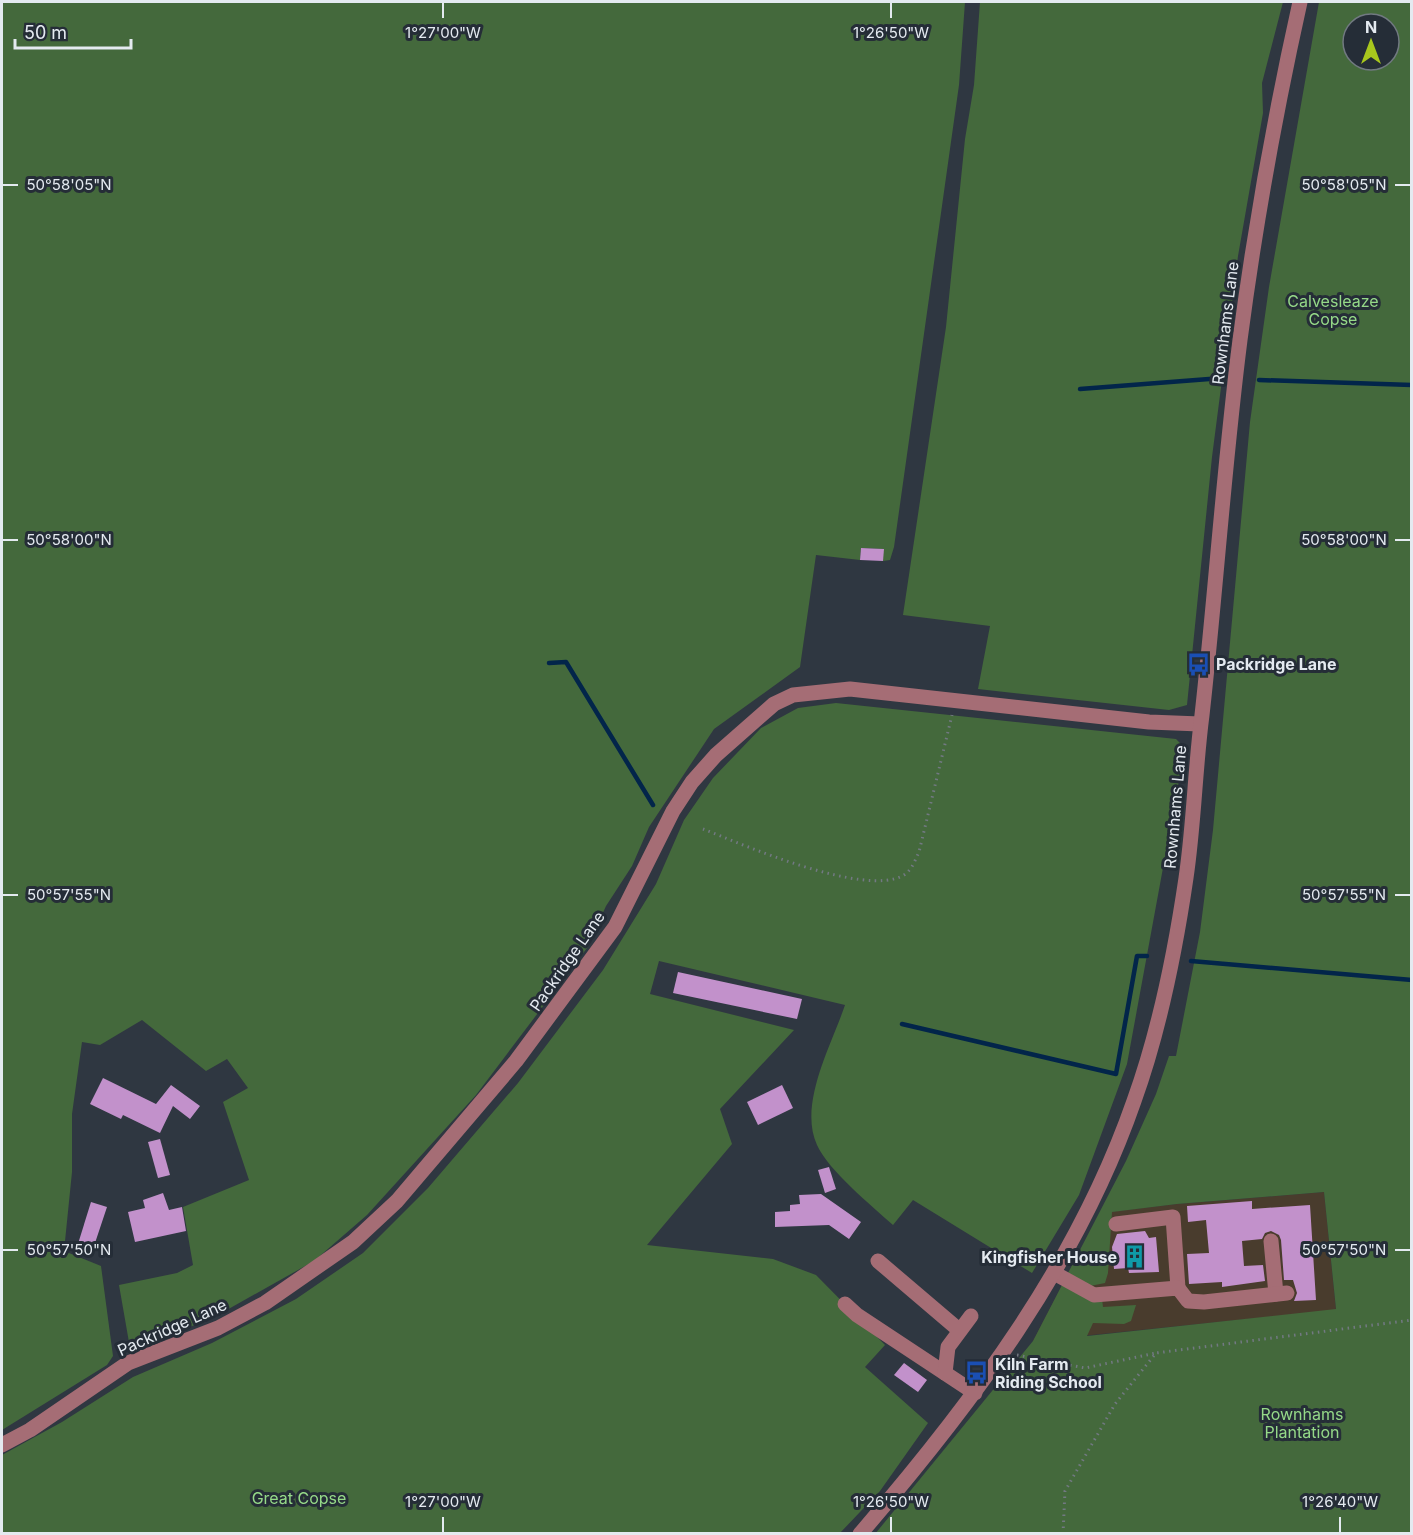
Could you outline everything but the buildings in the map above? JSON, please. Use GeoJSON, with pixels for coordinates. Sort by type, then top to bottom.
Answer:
{"type":"FeatureCollection","features":[{"type":"Feature","properties":{"kind":"street","name":"Rownhams Lane"},"geometry":{"type":"LineString","coordinates":[[860,1533],[917,1467],[975,1393],[1054,1273],[1082,1222],[1110,1162],[1134,1101],[1156,1031],[1186,876],[1246,299],[1271,141],[1300,2]]}},
{"type":"Feature","properties":{"kind":"street","name":"Packridge Lane"},"geometry":{"type":"LineString","coordinates":[[2,1445],[30,1430],[128,1363],[218,1328],[265,1303],[353,1242],[397,1201],[516,1061],[615,927],[673,811],[692,782],[716,755],[774,704],[793,695],[850,689],[1149,722],[1200,724]]}},
{"type":"Feature","properties":{"kind":"street"},"geometry":{"type":"LineString","coordinates":[[1116,1224],[1173,1217],[1178,1288],[1188,1301],[1281,1294],[1271,1241]]}},
{"type":"Feature","properties":{"kind":"street"},"geometry":{"type":"LineString","coordinates":[[878,1261],[959,1330]]}},
{"type":"Feature","properties":{"kind":"street"},"geometry":{"type":"LineString","coordinates":[[1054,1273],[1094,1295],[1178,1288]]}},
{"type":"Feature","properties":{"kind":"street"},"geometry":{"type":"LineString","coordinates":[[845,1304],[856,1315],[975,1393]]}},
{"type":"Feature","properties":{"kind":"street"},"geometry":{"type":"LineString","coordinates":[[945,1373],[948,1347],[971,1316]]}},
{"type":"Feature","properties":{"kind":"path"},"geometry":{"type":"LineString","coordinates":[[703,829],[848,879],[889,880],[904,875],[913,866],[925,830],[953,700]]}},
{"type":"Feature","properties":{"kind":"path"},"geometry":{"type":"LineString","coordinates":[[1018,1345],[1012,1354],[1060,1366],[1085,1368],[1156,1353],[1412,1320]]}},
{"type":"Feature","properties":{"kind":"path"},"geometry":{"type":"LineString","coordinates":[[1063,1533],[1065,1491],[1115,1404],[1156,1353]]}},
{"type":"Feature","properties":{"kind":"shaded area"},"geometry":{"type":"Polygon","coordinates":[[[1324,1192],[1336,1310],[1033,1341],[1100,1213],[1324,1192]]]}},
{"type":"Feature","properties":{"kind":"green space"},"geometry":{"type":"Polygon","coordinates":[[[2,2],[965,2],[959,85],[894,547],[890,560],[883,561],[883,549],[861,548],[860,560],[816,555],[800,667],[714,729],[649,827],[632,866],[606,906],[587,948],[476,1095],[367,1215],[314,1261],[209,1320],[130,1348],[119,1285],[177,1273],[193,1265],[183,1207],[249,1180],[223,1102],[248,1088],[227,1059],[206,1071],[142,1020],[100,1045],[82,1042],[72,1114],[72,1172],[64,1251],[101,1266],[113,1356],[107,1365],[2,1430],[2,2]]]}},
{"type":"Feature","properties":{"kind":"green space"},"geometry":{"type":"Polygon","coordinates":[[[980,2],[1283,2],[1262,83],[1263,113],[1238,256],[1212,457],[1187,705],[1169,710],[978,689],[990,626],[903,615],[946,327],[965,139],[974,85],[980,2]]]}},
{"type":"Feature","properties":{"kind":"green space"},"geometry":{"type":"Polygon","coordinates":[[[1319,2],[1411,2],[1411,1533],[875,1534],[1033,1341],[1062,1285],[1102,1299],[1103,1307],[1136,1305],[1131,1321],[1124,1324],[1093,1323],[1087,1336],[1336,1309],[1324,1192],[1177,1204],[1112,1212],[1108,1273],[1105,1283],[1090,1286],[1068,1273],[1126,1161],[1156,1094],[1169,1056],[1176,1056],[1200,932],[1213,830],[1250,422],[1269,287],[1319,2]]]}},
{"type":"Feature","properties":{"kind":"green space","name":"Great Copse"},"geometry":{"type":"Polygon","coordinates":[[[836,703],[1176,739],[1185,748],[1127,1064],[1079,1195],[1032,1273],[913,1200],[893,1225],[851,1187],[823,1155],[812,1129],[814,1093],[825,1056],[845,1005],[659,961],[650,994],[794,1030],[720,1109],[732,1144],[647,1245],[773,1259],[816,1275],[885,1345],[865,1367],[928,1423],[880,1491],[840,1533],[2,1534],[2,1455],[62,1422],[133,1377],[212,1343],[296,1299],[363,1253],[428,1188],[518,1083],[603,970],[656,884],[684,820],[713,778],[761,728],[798,708],[836,703]]]}},
{"type":"Feature","properties":{"kind":"waterway"},"geometry":{"type":"LineString","coordinates":[[1080,389],[1222,378]]}},
{"type":"Feature","properties":{"kind":"waterway"},"geometry":{"type":"LineString","coordinates":[[1259,380],[1412,385]]}},
{"type":"Feature","properties":{"kind":"waterway"},"geometry":{"type":"LineString","coordinates":[[549,663],[566,662],[653,805]]}},
{"type":"Feature","properties":{"kind":"waterway"},"geometry":{"type":"LineString","coordinates":[[902,1024],[1116,1074],[1137,956],[1147,956]]}},
{"type":"Feature","properties":{"kind":"waterway"},"geometry":{"type":"LineString","coordinates":[[1191,961],[1412,980]]}},
{"type":"Feature","properties":{"kind":"place","name":"Packridge Lane"},"geometry":{"type":"Point","coordinates":[1198,664]}},
{"type":"Feature","properties":{"kind":"place","name":"Kingfisher House"},"geometry":{"type":"Point","coordinates":[1135,1257]}},
{"type":"Feature","properties":{"kind":"place","name":"Kiln Farm Riding School"},"geometry":{"type":"Point","coordinates":[977,1373]}},
{"type":"Feature","properties":{"kind":"park label","name":"Calvesleaze Copse"},"geometry":{"type":"Point","coordinates":[1333,310]}},
{"type":"Feature","properties":{"kind":"park label","name":"Rownhams Plantation"},"geometry":{"type":"Point","coordinates":[1302,1423]}}]}
